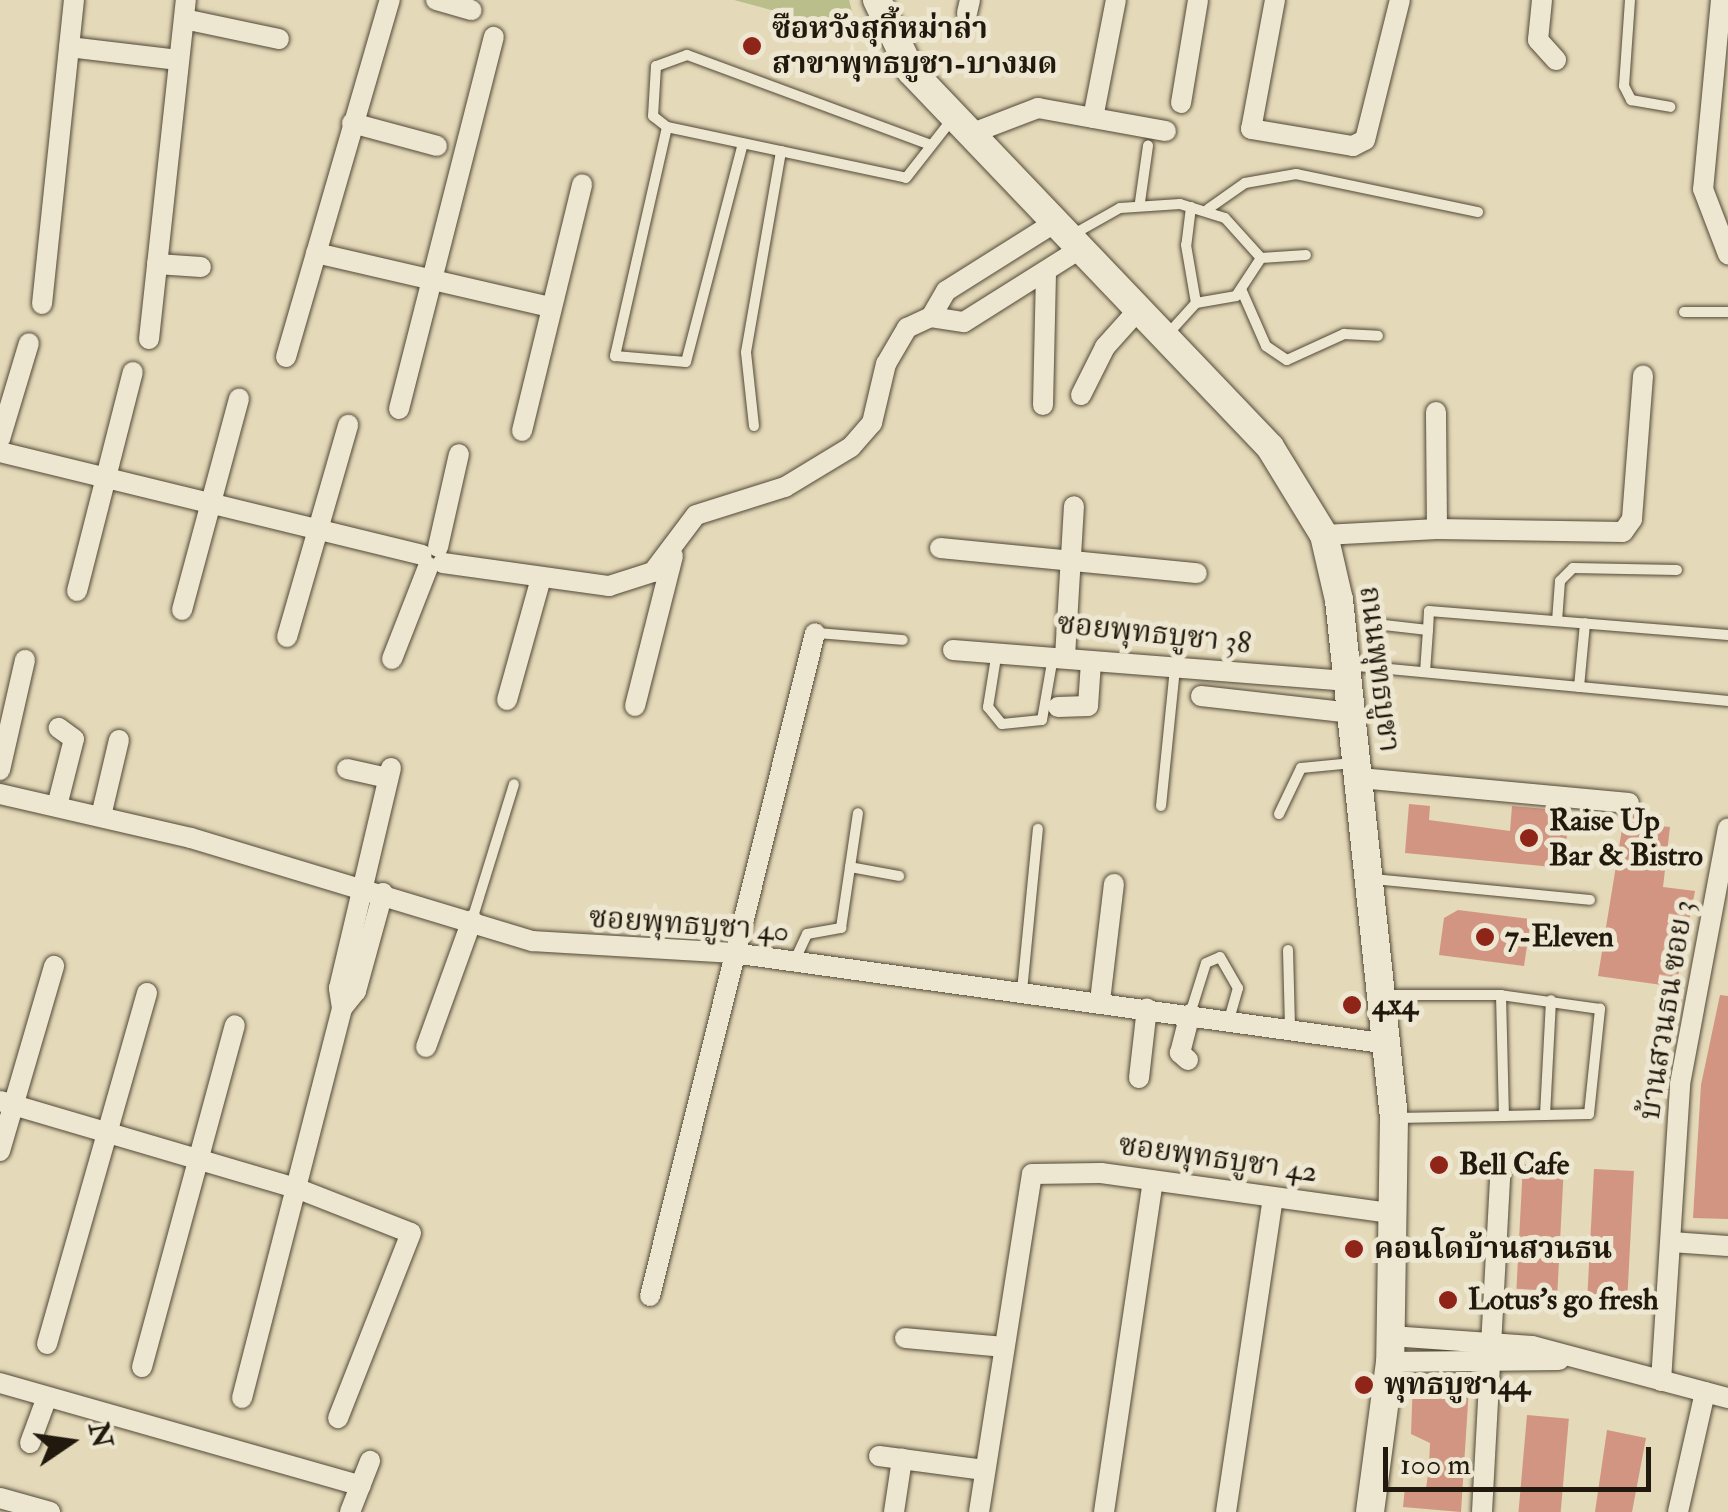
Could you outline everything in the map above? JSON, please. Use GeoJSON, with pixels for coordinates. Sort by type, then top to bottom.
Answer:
{"type":"FeatureCollection","features":[{"type":"Feature","properties":{"kind":"main road","name":"ถนนพุทธบูชา"},"geometry":{"type":"LineString","coordinates":[[877,0],[901,56],[961,126],[1070,234],[1285,465],[1324,535],[1360,770],[1394,1118],[1396,1214],[1390,1349],[1370,1512]]}},
{"type":"Feature","properties":{"kind":"street"},"geometry":{"type":"LineString","coordinates":[[42,304],[74,0]]}},
{"type":"Feature","properties":{"kind":"street"},"geometry":{"type":"LineString","coordinates":[[286,357],[390,0]]}},
{"type":"Feature","properties":{"kind":"street"},"geometry":{"type":"LineString","coordinates":[[436,0],[472,10]]}},
{"type":"Feature","properties":{"kind":"street"},"geometry":{"type":"LineString","coordinates":[[1093,118],[1116,0]]}},
{"type":"Feature","properties":{"kind":"street"},"geometry":{"type":"LineString","coordinates":[[1181,103],[1198,0]]}},
{"type":"Feature","properties":{"kind":"street"},"geometry":{"type":"LineString","coordinates":[[1275,0],[1251,129],[1352,146],[1364,140],[1400,0]]}},
{"type":"Feature","properties":{"kind":"street"},"geometry":{"type":"LineString","coordinates":[[1542,0],[1538,40],[1556,60]]}},
{"type":"Feature","properties":{"kind":"street"},"geometry":{"type":"LineString","coordinates":[[1721,0],[1719,111],[1703,189],[1728,254]]}},
{"type":"Feature","properties":{"kind":"street"},"geometry":{"type":"LineString","coordinates":[[149,339],[185,10],[279,39]]}},
{"type":"Feature","properties":{"kind":"street"},"geometry":{"type":"LineString","coordinates":[[398,409],[434,282],[494,36]]}},
{"type":"Feature","properties":{"kind":"street"},"geometry":{"type":"LineString","coordinates":[[69,47],[178,60]]}},
{"type":"Feature","properties":{"kind":"street"},"geometry":{"type":"LineString","coordinates":[[961,126],[1028,108],[1166,131]]}},
{"type":"Feature","properties":{"kind":"street"},"geometry":{"type":"LineString","coordinates":[[352,122],[437,146]]}},
{"type":"Feature","properties":{"kind":"street"},"geometry":{"type":"LineString","coordinates":[[522,431],[582,184]]}},
{"type":"Feature","properties":{"kind":"street"},"geometry":{"type":"LineString","coordinates":[[931,317],[964,322],[1046,273],[1070,234]]}},
{"type":"Feature","properties":{"kind":"street"},"geometry":{"type":"LineString","coordinates":[[635,706],[674,556],[696,515],[784,486],[850,448],[872,424],[896,337],[931,317],[946,291],[1070,234]]}},
{"type":"Feature","properties":{"kind":"street"},"geometry":{"type":"LineString","coordinates":[[316,253],[550,307]]}},
{"type":"Feature","properties":{"kind":"street"},"geometry":{"type":"LineString","coordinates":[[157,264],[200,267]]}},
{"type":"Feature","properties":{"kind":"street"},"geometry":{"type":"LineString","coordinates":[[1043,405],[1046,273]]}},
{"type":"Feature","properties":{"kind":"street"},"geometry":{"type":"LineString","coordinates":[[1080,394],[1105,347],[1140,308]]}},
{"type":"Feature","properties":{"kind":"street"},"geometry":{"type":"LineString","coordinates":[[0,438],[29,342]]}},
{"type":"Feature","properties":{"kind":"street"},"geometry":{"type":"LineString","coordinates":[[76,591],[110,482],[132,372]]}},
{"type":"Feature","properties":{"kind":"street"},"geometry":{"type":"LineString","coordinates":[[1324,535],[1436,528],[1623,532],[1632,519],[1642,375]]}},
{"type":"Feature","properties":{"kind":"street"},"geometry":{"type":"LineString","coordinates":[[182,610],[213,507],[239,399]]}},
{"type":"Feature","properties":{"kind":"street"},"geometry":{"type":"LineString","coordinates":[[1436,412],[1436,528]]}},
{"type":"Feature","properties":{"kind":"street"},"geometry":{"type":"LineString","coordinates":[[287,637],[322,533],[348,425]]}},
{"type":"Feature","properties":{"kind":"street"},"geometry":{"type":"LineString","coordinates":[[0,452],[213,507],[540,582],[609,586],[674,556]]}},
{"type":"Feature","properties":{"kind":"street"},"geometry":{"type":"LineString","coordinates":[[392,659],[433,558],[458,454]]}},
{"type":"Feature","properties":{"kind":"street"},"geometry":{"type":"LineString","coordinates":[[1059,656],[1073,561],[1074,506]]}},
{"type":"Feature","properties":{"kind":"street"},"geometry":{"type":"LineString","coordinates":[[940,548],[1197,573]]}},
{"type":"Feature","properties":{"kind":"street"},"geometry":{"type":"LineString","coordinates":[[507,700],[540,582]]}},
{"type":"Feature","properties":{"kind":"street"},"geometry":{"type":"LineString","coordinates":[[650,1296],[815,633]]}},
{"type":"Feature","properties":{"kind":"street","name":"ซอยพุทธบูชา 38"},"geometry":{"type":"LineString","coordinates":[[953,650],[997,649],[1175,669],[1347,673]]}},
{"type":"Feature","properties":{"kind":"street"},"geometry":{"type":"LineString","coordinates":[[0,770],[25,660]]}},
{"type":"Feature","properties":{"kind":"street"},"geometry":{"type":"LineString","coordinates":[[1058,708],[1088,706],[1091,662]]}},
{"type":"Feature","properties":{"kind":"street"},"geometry":{"type":"LineString","coordinates":[[1201,696],[1352,713]]}},
{"type":"Feature","properties":{"kind":"street"},"geometry":{"type":"LineString","coordinates":[[56,806],[74,740],[59,728]]}},
{"type":"Feature","properties":{"kind":"street"},"geometry":{"type":"LineString","coordinates":[[101,816],[119,740]]}},
{"type":"Feature","properties":{"kind":"street"},"geometry":{"type":"LineString","coordinates":[[242,1398],[373,891],[389,773],[347,769]]}},
{"type":"Feature","properties":{"kind":"street"},"geometry":{"type":"LineString","coordinates":[[1360,770],[1630,802]]}},
{"type":"Feature","properties":{"kind":"street","name":"ซอยพุทธบูชา 40"},"geometry":{"type":"LineString","coordinates":[[0,794],[101,816],[568,947],[733,954],[1100,1001],[1389,1044]]}},
{"type":"Feature","properties":{"kind":"street","name":"บ้านสวนธน ซอย 3"},"geometry":{"type":"LineString","coordinates":[[1661,1381],[1680,1084],[1728,828]]}},
{"type":"Feature","properties":{"kind":"street"},"geometry":{"type":"LineString","coordinates":[[1100,1001],[1114,884]]}},
{"type":"Feature","properties":{"kind":"street"},"geometry":{"type":"LineString","coordinates":[[426,1048],[472,920]]}},
{"type":"Feature","properties":{"kind":"street"},"geometry":{"type":"LineString","coordinates":[[0,1150],[7,1103],[54,966]]}},
{"type":"Feature","properties":{"kind":"street"},"geometry":{"type":"LineString","coordinates":[[47,1344],[147,993]]}},
{"type":"Feature","properties":{"kind":"street"},"geometry":{"type":"LineString","coordinates":[[1139,1078],[1146,1008]]}},
{"type":"Feature","properties":{"kind":"street"},"geometry":{"type":"LineString","coordinates":[[1188,1060],[1180,1053],[1190,1014]]}},
{"type":"Feature","properties":{"kind":"street"},"geometry":{"type":"LineString","coordinates":[[142,1367],[235,1025]]}},
{"type":"Feature","properties":{"kind":"street"},"geometry":{"type":"LineString","coordinates":[[7,1103],[296,1188],[411,1232],[338,1418]]}},
{"type":"Feature","properties":{"kind":"street"},"geometry":{"type":"LineString","coordinates":[[1482,1512],[1501,1164]]}},
{"type":"Feature","properties":{"kind":"street","name":"ซอยพุทธบูชา 42"},"geometry":{"type":"LineString","coordinates":[[1003,1347],[1032,1174],[1153,1181],[1396,1214]]}},
{"type":"Feature","properties":{"kind":"street"},"geometry":{"type":"LineString","coordinates":[[1104,1512],[1153,1181]]}},
{"type":"Feature","properties":{"kind":"street"},"geometry":{"type":"LineString","coordinates":[[1226,1512],[1274,1197]]}},
{"type":"Feature","properties":{"kind":"street"},"geometry":{"type":"LineString","coordinates":[[1671,1242],[1728,1246]]}},
{"type":"Feature","properties":{"kind":"street"},"geometry":{"type":"LineString","coordinates":[[905,1338],[1003,1347],[979,1512]]}},
{"type":"Feature","properties":{"kind":"street"},"geometry":{"type":"LineString","coordinates":[[1390,1349],[1493,1339],[1559,1360],[1728,1398]]}},
{"type":"Feature","properties":{"kind":"street"},"geometry":{"type":"LineString","coordinates":[[1390,1349],[1493,1365],[1559,1360]]}},
{"type":"Feature","properties":{"kind":"street"},"geometry":{"type":"LineString","coordinates":[[0,1383],[360,1486]]}},
{"type":"Feature","properties":{"kind":"street"},"geometry":{"type":"LineString","coordinates":[[1678,1512],[1705,1392]]}},
{"type":"Feature","properties":{"kind":"street"},"geometry":{"type":"LineString","coordinates":[[30,1442],[47,1397]]}},
{"type":"Feature","properties":{"kind":"street"},"geometry":{"type":"LineString","coordinates":[[880,1456],[984,1470]]}},
{"type":"Feature","properties":{"kind":"street"},"geometry":{"type":"LineString","coordinates":[[894,1512],[902,1459]]}},
{"type":"Feature","properties":{"kind":"street"},"geometry":{"type":"LineString","coordinates":[[350,1512],[370,1461]]}},
{"type":"Feature","properties":{"kind":"street"},"geometry":{"type":"LineString","coordinates":[[0,1498],[49,1512]]}},
{"type":"Feature","properties":{"kind":"lane"},"geometry":{"type":"LineString","coordinates":[[1630,0],[1624,86],[1632,100],[1670,107]]}},
{"type":"Feature","properties":{"kind":"lane"},"geometry":{"type":"LineString","coordinates":[[928,144],[688,55],[656,66],[653,116],[667,127],[906,178],[928,144],[961,126]]}},
{"type":"Feature","properties":{"kind":"lane"},"geometry":{"type":"LineString","coordinates":[[667,127],[615,356],[686,362],[743,143]]}},
{"type":"Feature","properties":{"kind":"lane"},"geometry":{"type":"LineString","coordinates":[[1140,202],[1148,146]]}},
{"type":"Feature","properties":{"kind":"lane"},"geometry":{"type":"LineString","coordinates":[[754,426],[746,352],[781,151]]}},
{"type":"Feature","properties":{"kind":"lane"},"geometry":{"type":"LineString","coordinates":[[1208,209],[1244,183],[1296,174],[1478,212]]}},
{"type":"Feature","properties":{"kind":"lane"},"geometry":{"type":"LineString","coordinates":[[1070,234],[1140,202],[1208,209],[1261,258],[1306,254]]}},
{"type":"Feature","properties":{"kind":"lane"},"geometry":{"type":"LineString","coordinates":[[1191,207],[1186,244],[1196,303]]}},
{"type":"Feature","properties":{"kind":"lane"},"geometry":{"type":"LineString","coordinates":[[1166,336],[1196,303],[1241,288],[1261,258]]}},
{"type":"Feature","properties":{"kind":"lane"},"geometry":{"type":"LineString","coordinates":[[1241,288],[1266,346],[1287,360],[1344,334],[1378,336]]}},
{"type":"Feature","properties":{"kind":"lane"},"geometry":{"type":"LineString","coordinates":[[1684,312],[1728,312]]}},
{"type":"Feature","properties":{"kind":"lane"},"geometry":{"type":"LineString","coordinates":[[1557,621],[1560,581],[1574,568],[1676,570]]}},
{"type":"Feature","properties":{"kind":"lane"},"geometry":{"type":"LineString","coordinates":[[1425,672],[1429,611],[1728,635]]}},
{"type":"Feature","properties":{"kind":"lane"},"geometry":{"type":"LineString","coordinates":[[1579,687],[1585,623]]}},
{"type":"Feature","properties":{"kind":"lane"},"geometry":{"type":"LineString","coordinates":[[1384,625],[1428,630]]}},
{"type":"Feature","properties":{"kind":"lane"},"geometry":{"type":"LineString","coordinates":[[815,633],[903,640]]}},
{"type":"Feature","properties":{"kind":"lane"},"geometry":{"type":"LineString","coordinates":[[997,649],[988,708],[1002,724],[1042,720],[1059,656]]}},
{"type":"Feature","properties":{"kind":"lane"},"geometry":{"type":"LineString","coordinates":[[1161,806],[1175,669]]}},
{"type":"Feature","properties":{"kind":"lane"},"geometry":{"type":"LineString","coordinates":[[1347,673],[1425,672],[1728,702]]}},
{"type":"Feature","properties":{"kind":"lane"},"geometry":{"type":"LineString","coordinates":[[1280,814],[1301,768],[1360,770]]}},
{"type":"Feature","properties":{"kind":"lane"},"geometry":{"type":"LineString","coordinates":[[472,920],[514,784]]}},
{"type":"Feature","properties":{"kind":"lane"},"geometry":{"type":"LineString","coordinates":[[794,962],[802,938],[841,928],[858,813]]}},
{"type":"Feature","properties":{"kind":"lane"},"geometry":{"type":"LineString","coordinates":[[1022,991],[1038,829]]}},
{"type":"Feature","properties":{"kind":"lane"},"geometry":{"type":"LineString","coordinates":[[850,867],[899,876]]}},
{"type":"Feature","properties":{"kind":"lane"},"geometry":{"type":"LineString","coordinates":[[1372,878],[1590,900]]}},
{"type":"Feature","properties":{"kind":"lane"},"geometry":{"type":"LineString","coordinates":[[1288,950],[1290,1028]]}},
{"type":"Feature","properties":{"kind":"lane"},"geometry":{"type":"LineString","coordinates":[[1190,1014],[1206,963],[1220,956],[1238,988],[1230,1020]]}},
{"type":"Feature","properties":{"kind":"lane"},"geometry":{"type":"LineString","coordinates":[[1384,995],[1501,995],[1600,1009],[1588,1114],[1394,1118]]}},
{"type":"Feature","properties":{"kind":"lane"},"geometry":{"type":"LineString","coordinates":[[1501,995],[1504,1116]]}},
{"type":"Feature","properties":{"kind":"lane"},"geometry":{"type":"LineString","coordinates":[[1545,1115],[1551,1000]]}},
{"type":"Feature","properties":{"kind":"green space"},"geometry":{"type":"Polygon","coordinates":[[[734,0],[849,0],[858,33],[734,0]]]}},
{"type":"Feature","properties":{"kind":"building"},"geometry":{"type":"Polygon","coordinates":[[[1409,804],[1430,806],[1429,820],[1510,831],[1512,806],[1569,811],[1564,868],[1405,853],[1409,804]]]}},
{"type":"Feature","properties":{"kind":"building"},"geometry":{"type":"Polygon","coordinates":[[[1640,811],[1661,814],[1660,826],[1670,827],[1663,887],[1695,891],[1676,987],[1598,976],[1623,823],[1640,811]]]}},
{"type":"Feature","properties":{"kind":"building","name":"7-Eleven"},"geometry":{"type":"Polygon","coordinates":[[[1458,910],[1531,919],[1524,966],[1439,955],[1444,918],[1458,910]]]}},
{"type":"Feature","properties":{"kind":"building"},"geometry":{"type":"Polygon","coordinates":[[[1720,995],[1728,996],[1728,1219],[1693,1218],[1701,1085],[1720,995]]]}},
{"type":"Feature","properties":{"kind":"building"},"geometry":{"type":"Polygon","coordinates":[[[1523,1164],[1564,1166],[1557,1291],[1516,1289],[1523,1164]]]}},
{"type":"Feature","properties":{"kind":"building"},"geometry":{"type":"Polygon","coordinates":[[[1594,1169],[1634,1171],[1627,1296],[1587,1294],[1594,1169]]]}},
{"type":"Feature","properties":{"kind":"building"},"geometry":{"type":"Polygon","coordinates":[[[1413,1379],[1469,1388],[1461,1512],[1403,1507],[1405,1487],[1426,1489],[1429,1466],[1430,1443],[1411,1434],[1413,1379]]]}},
{"type":"Feature","properties":{"kind":"building"},"geometry":{"type":"Polygon","coordinates":[[[1527,1415],[1569,1419],[1561,1512],[1519,1512],[1527,1415]]]}},
{"type":"Feature","properties":{"kind":"building"},"geometry":{"type":"Polygon","coordinates":[[[1607,1430],[1646,1438],[1632,1512],[1595,1512],[1607,1430]]]}},
{"type":"Feature","properties":{"kind":"place","name":"ซือหวังสุกี้หม่าล่า สาขาพุทธบูชา-บางมด"},"geometry":{"type":"Point","coordinates":[752,46]}},
{"type":"Feature","properties":{"kind":"place","name":"Raise Up Bar & Bistro"},"geometry":{"type":"Point","coordinates":[1529,838]}},
{"type":"Feature","properties":{"kind":"place","name":"7-Eleven"},"geometry":{"type":"Point","coordinates":[1485,937]}},
{"type":"Feature","properties":{"kind":"place","name":"4x4"},"geometry":{"type":"Point","coordinates":[1352,1005]}},
{"type":"Feature","properties":{"kind":"place","name":"Bell Cafe"},"geometry":{"type":"Point","coordinates":[1439,1165]}},
{"type":"Feature","properties":{"kind":"place","name":"คอนโดบ้านสวนธน"},"geometry":{"type":"Point","coordinates":[1354,1249]}},
{"type":"Feature","properties":{"kind":"place","name":"Lotus's go fresh"},"geometry":{"type":"Point","coordinates":[1448,1300]}},
{"type":"Feature","properties":{"kind":"place","name":"พุทธบูชา44"},"geometry":{"type":"Point","coordinates":[1364,1385]}}]}
